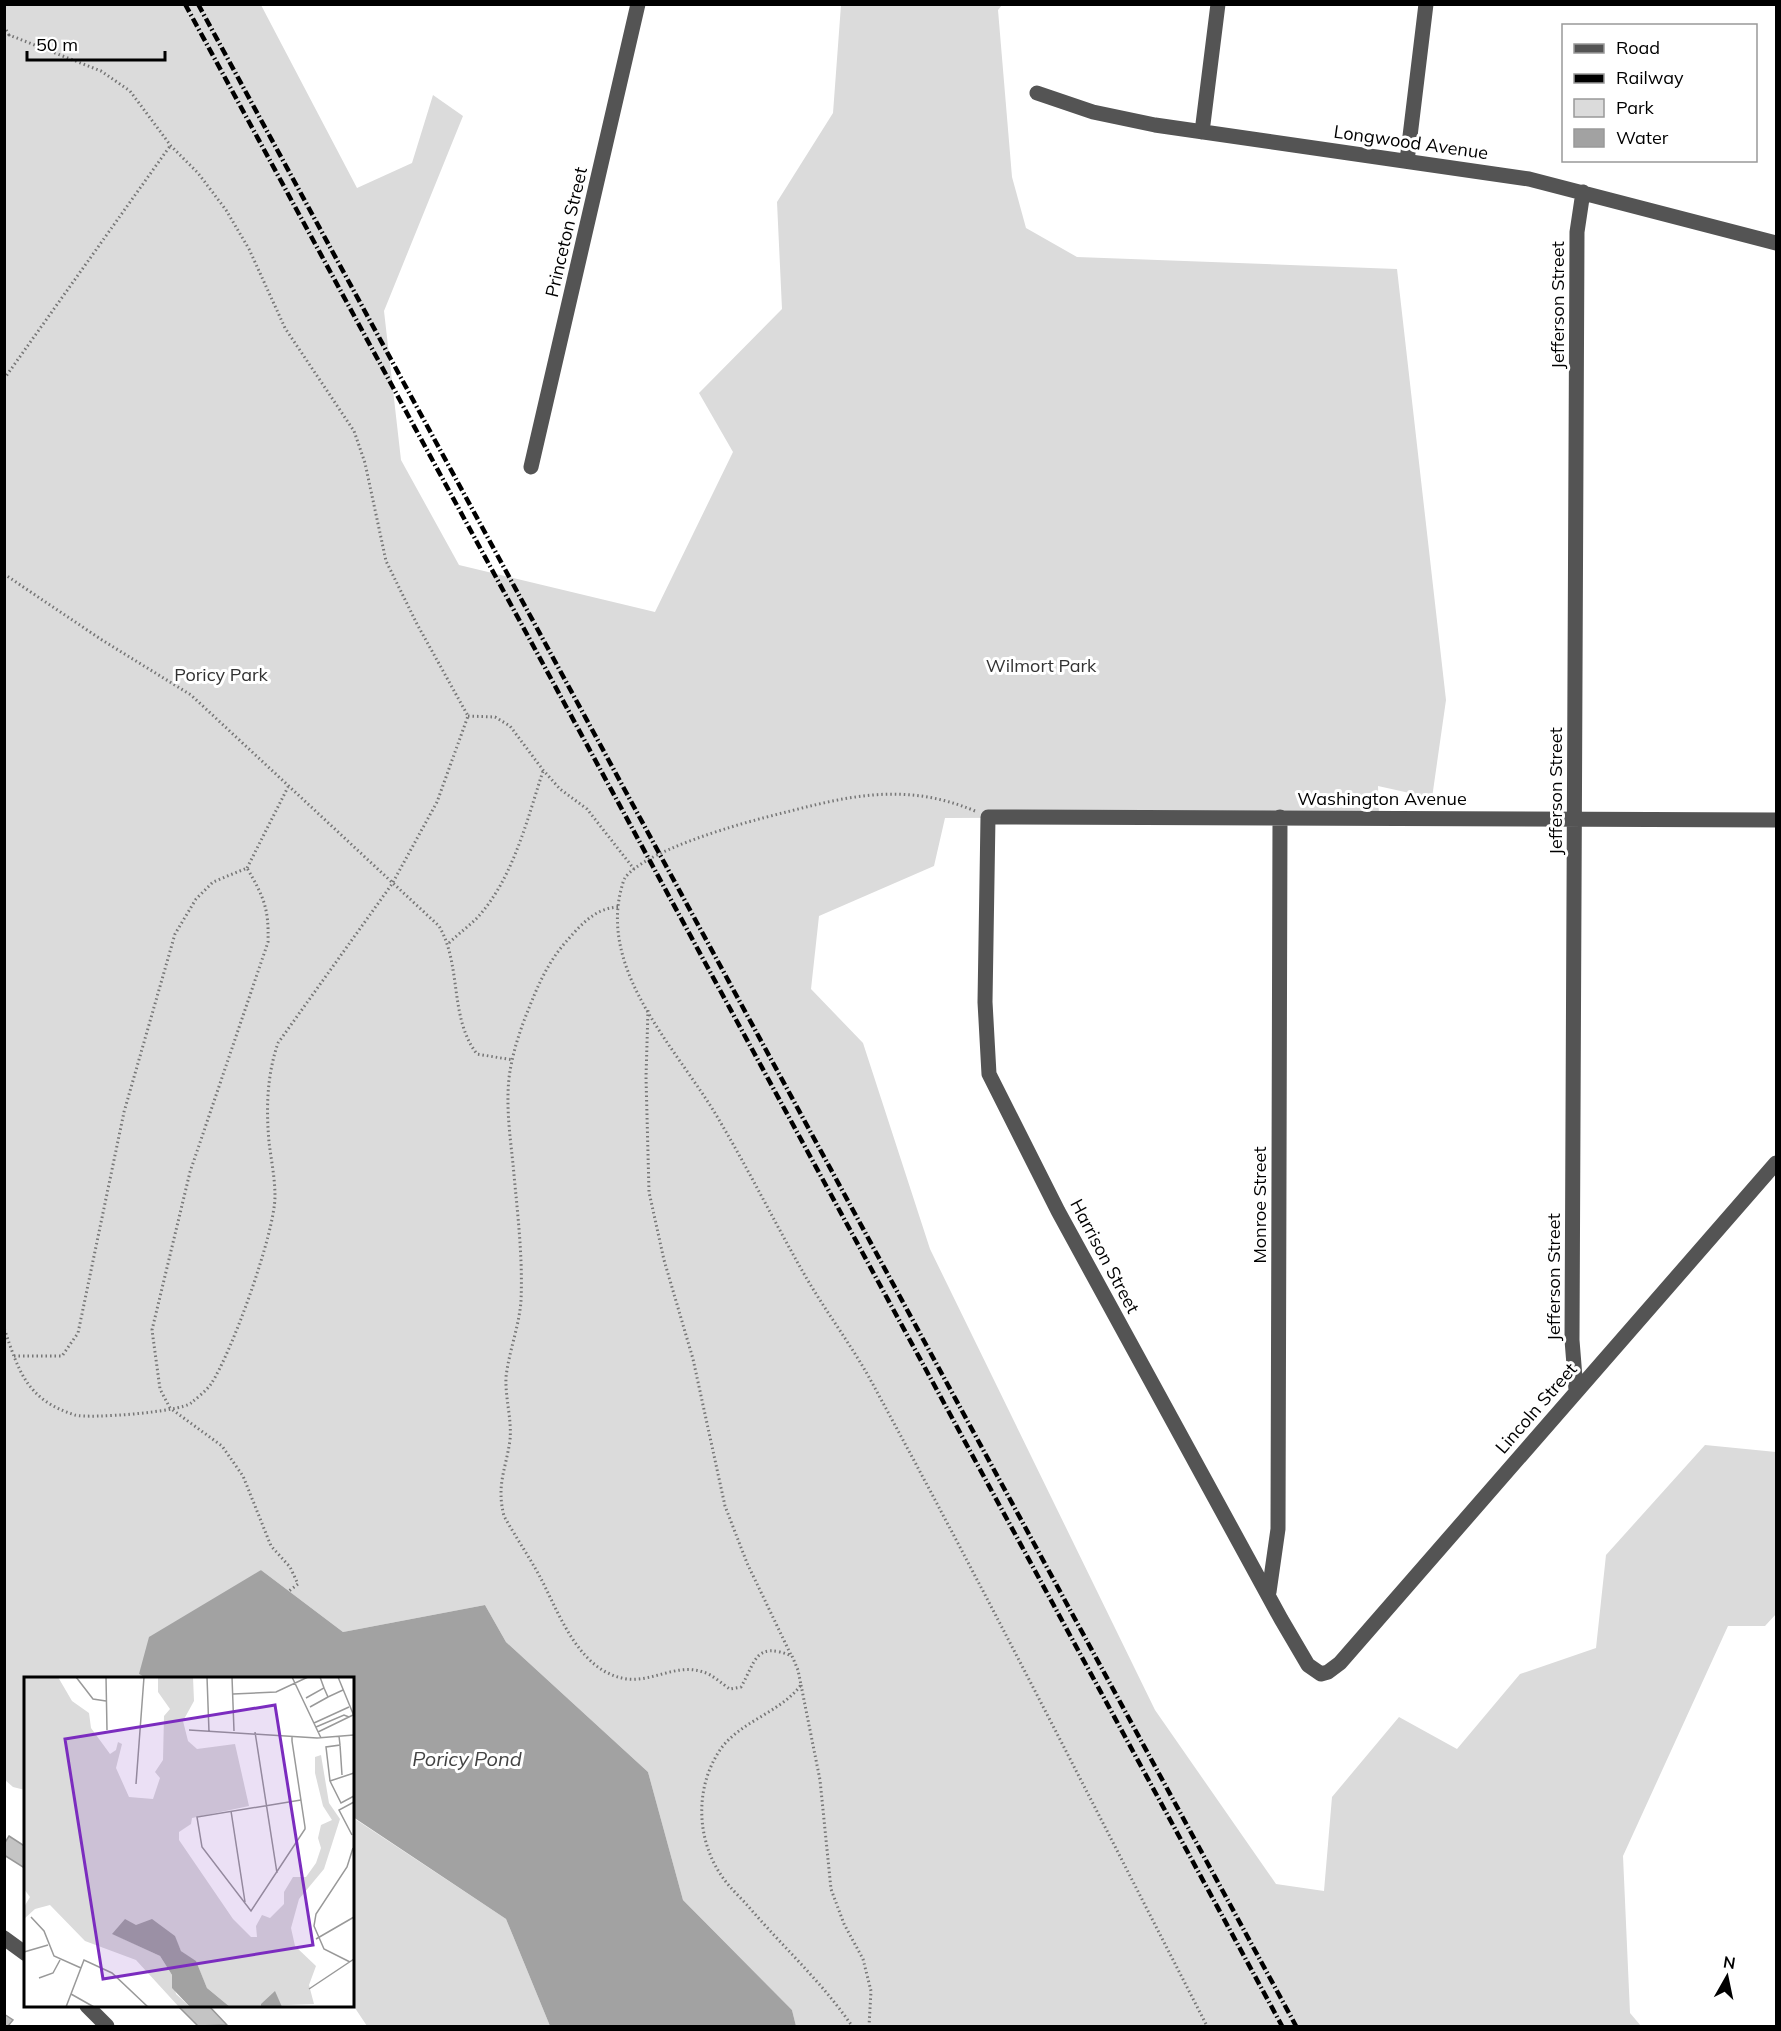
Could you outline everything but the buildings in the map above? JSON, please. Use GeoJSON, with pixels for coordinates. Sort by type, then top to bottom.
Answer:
{"type":"FeatureCollection","features":[{"type":"Feature","properties":{"kind":"street","name":"Princeton Street"},"geometry":{"type":"LineString","coordinates":[[531,467],[638,4]]}},
{"type":"Feature","properties":{"kind":"street"},"geometry":{"type":"LineString","coordinates":[[1202,132],[1218,4]]}},
{"type":"Feature","properties":{"kind":"street"},"geometry":{"type":"LineString","coordinates":[[1407,161],[1426,4]]}},
{"type":"Feature","properties":{"kind":"street","name":"Longwood Avenue"},"geometry":{"type":"LineString","coordinates":[[1037,93],[1093,112],[1202,132],[1529,178],[1776,243]]}},
{"type":"Feature","properties":{"kind":"street","name":"Jefferson Street"},"geometry":{"type":"LineString","coordinates":[[1576,1390],[1572,1340],[1577,232],[1583,192]]}},
{"type":"Feature","properties":{"kind":"street","name":"Washington Avenue"},"geometry":{"type":"LineString","coordinates":[[988,817],[1776,820]]}},
{"type":"Feature","properties":{"kind":"street","name":"Harrison Street"},"geometry":{"type":"LineString","coordinates":[[988,817],[985,1002],[989,1074],[1064,1221],[1231,1529],[1269,1592],[1308,1665],[1321,1674]]}},
{"type":"Feature","properties":{"kind":"street","name":"Monroe Street"},"geometry":{"type":"LineString","coordinates":[[1269,1592],[1278,1529],[1280,817]]}},
{"type":"Feature","properties":{"kind":"street","name":"Lincoln Street"},"geometry":{"type":"LineString","coordinates":[[1321,1674],[1340,1663],[1776,1163]]}},
{"type":"Feature","properties":{"kind":"street"},"geometry":{"type":"LineString","coordinates":[[4,1938],[24,1953]]}},
{"type":"Feature","properties":{"kind":"street"},"geometry":{"type":"LineString","coordinates":[[88,2007],[107,2026]]}},
{"type":"Feature","properties":{"kind":"path"},"geometry":{"type":"LineString","coordinates":[[4,26],[9,35]]}},
{"type":"Feature","properties":{"kind":"path"},"geometry":{"type":"LineString","coordinates":[[4,35],[101,71],[130,91],[171,146],[198,173],[226,210],[249,249],[285,328],[354,431],[365,463],[386,561],[417,624],[468,716],[437,802],[392,884],[278,1043],[268,1072],[269,1139],[275,1195],[273,1222],[239,1323],[210,1385],[189,1405],[85,1418],[58,1410],[34,1393],[19,1373],[4,1328]]}},
{"type":"Feature","properties":{"kind":"path"},"geometry":{"type":"LineString","coordinates":[[4,379],[171,146]]}},
{"type":"Feature","properties":{"kind":"path"},"geometry":{"type":"LineString","coordinates":[[4,574],[102,640],[190,695],[440,926],[449,943],[467,1041],[477,1054],[513,1060]]}},
{"type":"Feature","properties":{"kind":"path"},"geometry":{"type":"LineString","coordinates":[[468,716],[495,717],[510,726],[543,770],[560,789],[587,809],[634,869]]}},
{"type":"Feature","properties":{"kind":"path"},"geometry":{"type":"LineString","coordinates":[[449,943],[477,917],[498,887],[516,849],[543,770]]}},
{"type":"Feature","properties":{"kind":"path"},"geometry":{"type":"LineString","coordinates":[[14,1356],[62,1356],[78,1333],[124,1112],[176,934],[196,899],[213,882],[247,868],[288,787]]}},
{"type":"Feature","properties":{"kind":"path"},"geometry":{"type":"LineString","coordinates":[[988,817],[930,796],[909,793],[857,795],[717,831],[634,869],[625,878],[618,906],[621,953],[625,968],[648,1010],[706,1095],[806,1277],[867,1375],[1074,1763],[1207,2026]]}},
{"type":"Feature","properties":{"kind":"path"},"geometry":{"type":"LineString","coordinates":[[247,868],[264,897],[269,915],[268,942],[190,1172],[152,1330],[160,1389],[170,1408],[222,1446],[243,1476],[271,1546],[298,1584],[289,1591]]}},
{"type":"Feature","properties":{"kind":"path"},"geometry":{"type":"LineString","coordinates":[[618,906],[606,907],[592,915],[554,957],[525,1017],[513,1060],[508,1112],[521,1267],[521,1300],[519,1326],[506,1379],[511,1412],[510,1441],[502,1470],[499,1498],[504,1516],[565,1626],[582,1652],[602,1671],[626,1678],[651,1678],[679,1670],[703,1672],[730,1689],[741,1687],[752,1661],[765,1652],[780,1651],[792,1656]]}},
{"type":"Feature","properties":{"kind":"path"},"geometry":{"type":"LineString","coordinates":[[648,1010],[646,1077],[649,1192],[664,1260],[693,1359],[725,1506],[747,1563],[798,1670],[820,1780],[831,1889],[844,1924],[863,1959],[871,1991],[869,2026]]}},
{"type":"Feature","properties":{"kind":"path"},"geometry":{"type":"LineString","coordinates":[[801,1685],[791,1699],[746,1725],[720,1749],[706,1779],[700,1814],[706,1846],[720,1874],[833,1999],[852,2026]]}},
{"type":"Feature","properties":{"kind":"green space"},"geometry":{"type":"Polygon","coordinates":[[[5,5],[261,5],[357,188],[412,163],[433,95],[463,116],[384,311],[401,460],[459,565],[655,612],[733,452],[699,393],[782,309],[777,202],[833,113],[841,5],[1002,5],[998,10],[1012,177],[1026,228],[1077,257],[1397,269],[1446,700],[1432,798],[1378,786],[1379,817],[945,818],[934,866],[819,916],[811,989],[863,1043],[930,1249],[1155,1710],[1276,1884],[1324,1891],[1332,1797],[1399,1717],[1457,1749],[1520,1674],[1596,1648],[1606,1555],[1705,1445],[1776,1452],[1776,1614],[1765,1626],[1728,1626],[1623,1856],[1630,2013],[1641,2026],[796,2026],[792,2010],[683,1900],[648,1772],[506,1642],[485,1605],[343,1632],[261,1570],[139,1674],[144,1677],[24,1677],[24,1790],[13,1787],[5,1780],[5,5]]]}},
{"type":"Feature","properties":{"kind":"green space"},"geometry":{"type":"Polygon","coordinates":[[[354,1818],[506,1919],[550,2026],[367,2026],[354,2006],[354,1818]]]}},
{"type":"Feature","properties":{"kind":"water","name":"Poricy Pond"},"geometry":{"type":"Polygon","coordinates":[[[261,1570],[343,1632],[485,1605],[506,1642],[648,1772],[683,1900],[792,2010],[796,2026],[550,2026],[506,1919],[354,1818],[354,1677],[144,1677],[139,1674],[149,1637],[261,1570]]]}},
{"type":"Feature","properties":{"kind":"railway"},"geometry":{"type":"LineString","coordinates":[[185,4],[1282,2026]]}},
{"type":"Feature","properties":{"kind":"railway"},"geometry":{"type":"LineString","coordinates":[[198,4],[1296,2026]]}},
{"type":"Feature","properties":{"kind":"park label","name":"Wilmort Park"},"geometry":{"type":"Point","coordinates":[1041,665]}},
{"type":"Feature","properties":{"kind":"park label","name":"Poricy Park"},"geometry":{"type":"Point","coordinates":[221,674]}}]}
